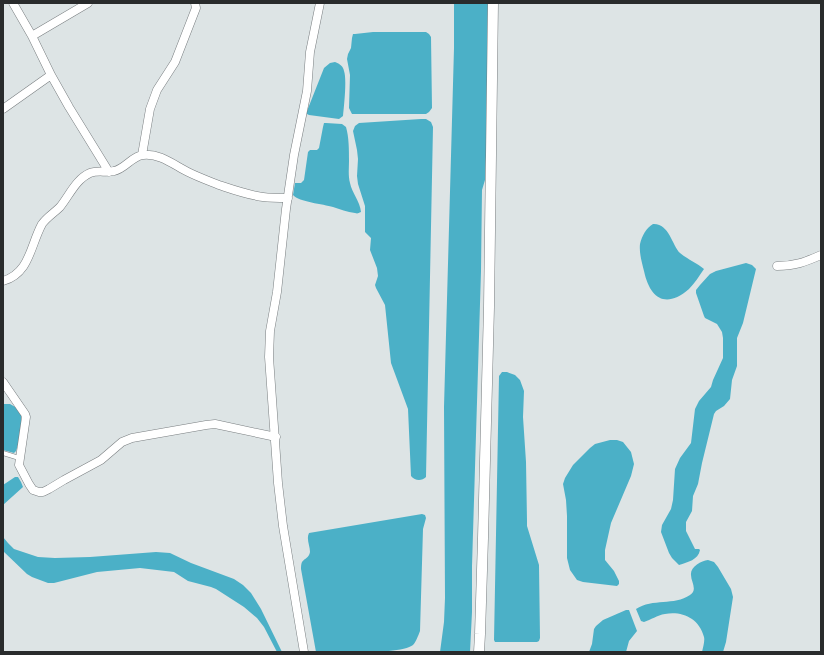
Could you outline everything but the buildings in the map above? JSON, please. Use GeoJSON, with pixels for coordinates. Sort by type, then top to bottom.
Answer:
{"type":"FeatureCollection","features":[{"type":"Feature","properties":{"kind":"street"},"geometry":{"type":"LineString","coordinates":[[13,3],[32,36],[51,75],[108,172]]}},
{"type":"Feature","properties":{"kind":"street"},"geometry":{"type":"LineString","coordinates":[[32,36],[88,3]]}},
{"type":"Feature","properties":{"kind":"street"},"geometry":{"type":"LineString","coordinates":[[142,155],[152,102],[175,62],[196,8],[195,3]]}},
{"type":"Feature","properties":{"kind":"street"},"geometry":{"type":"LineString","coordinates":[[304,652],[283,526],[278,483],[270,366],[270,331],[277,292],[294,156],[307,91],[310,52],[320,3]]}},
{"type":"Feature","properties":{"kind":"street"},"geometry":{"type":"LineString","coordinates":[[479,652],[484,538],[493,3]]}},
{"type":"Feature","properties":{"kind":"street"},"geometry":{"type":"LineString","coordinates":[[3,109],[51,75]]}},
{"type":"Feature","properties":{"kind":"street"},"geometry":{"type":"LineString","coordinates":[[3,281],[22,270],[42,224],[59,208],[83,177],[95,172],[113,172],[120,170],[133,159],[142,155],[153,155],[162,158],[189,172],[247,194],[264,197],[288,198]]}},
{"type":"Feature","properties":{"kind":"street"},"geometry":{"type":"LineString","coordinates":[[777,266],[801,264],[821,255]]}},
{"type":"Feature","properties":{"kind":"street"},"geometry":{"type":"LineString","coordinates":[[3,382],[26,417],[19,464],[33,490],[39,492],[49,489],[101,460],[122,442],[132,438],[214,424],[276,437]]}},
{"type":"Feature","properties":{"kind":"lane"},"geometry":{"type":"LineString","coordinates":[[3,453],[20,458]]}},
{"type":"Feature","properties":{"kind":"water"},"geometry":{"type":"Polygon","coordinates":[[[454,3],[488,3],[488,111],[485,180],[482,190],[470,652],[440,652],[444,622],[445,598],[444,407],[454,3]]]}},
{"type":"Feature","properties":{"kind":"water"},"geometry":{"type":"Polygon","coordinates":[[[373,32],[426,32],[429,34],[431,37],[432,108],[429,112],[426,114],[352,114],[349,108],[350,75],[347,59],[351,48],[353,34],[373,32]]]}},
{"type":"Feature","properties":{"kind":"water"},"geometry":{"type":"Polygon","coordinates":[[[335,62],[342,66],[345,75],[343,116],[339,119],[307,114],[324,68],[330,63],[335,62]]]}},
{"type":"Feature","properties":{"kind":"water"},"geometry":{"type":"Polygon","coordinates":[[[426,119],[431,122],[433,127],[426,477],[418,480],[411,476],[408,409],[391,363],[385,305],[375,285],[378,276],[377,268],[370,250],[371,238],[365,232],[365,206],[358,184],[358,159],[353,131],[355,126],[359,123],[426,119]]]}},
{"type":"Feature","properties":{"kind":"water"},"geometry":{"type":"Polygon","coordinates":[[[324,123],[342,124],[346,127],[349,144],[349,180],[361,212],[349,212],[306,201],[293,195],[295,183],[301,183],[304,180],[308,152],[319,148],[324,123]]]}},
{"type":"Feature","properties":{"kind":"water"},"geometry":{"type":"Polygon","coordinates":[[[653,224],[663,227],[670,235],[680,253],[704,269],[689,289],[673,299],[660,298],[655,294],[650,288],[644,271],[640,254],[640,244],[645,232],[653,224]]]}},
{"type":"Feature","properties":{"kind":"water"},"geometry":{"type":"Polygon","coordinates":[[[746,263],[752,265],[756,269],[743,323],[737,338],[737,366],[732,380],[730,399],[714,414],[698,484],[693,496],[692,511],[686,522],[686,531],[695,549],[700,550],[695,558],[689,562],[679,565],[669,553],[661,532],[662,525],[671,509],[675,469],[680,458],[691,443],[695,409],[699,401],[711,387],[723,358],[722,332],[717,324],[705,318],[696,290],[710,274],[746,263]]]}},
{"type":"Feature","properties":{"kind":"water"},"geometry":{"type":"Polygon","coordinates":[[[502,372],[515,375],[520,380],[524,391],[523,417],[526,462],[527,526],[539,565],[540,638],[537,642],[495,642],[494,640],[499,376],[502,372]]]}},
{"type":"Feature","properties":{"kind":"water"},"geometry":{"type":"Polygon","coordinates":[[[3,404],[10,404],[17,408],[21,414],[21,436],[14,453],[3,450],[3,404]]]}},
{"type":"Feature","properties":{"kind":"water"},"geometry":{"type":"Polygon","coordinates":[[[610,440],[623,442],[631,452],[634,464],[631,476],[611,523],[605,550],[605,560],[614,571],[619,581],[617,586],[577,580],[570,570],[567,558],[567,516],[563,484],[573,465],[590,448],[595,444],[610,440]]]}},
{"type":"Feature","properties":{"kind":"water"},"geometry":{"type":"Polygon","coordinates":[[[15,477],[18,477],[23,487],[3,505],[3,485],[15,477]]]}},
{"type":"Feature","properties":{"kind":"water"},"geometry":{"type":"Polygon","coordinates":[[[422,514],[425,515],[426,518],[423,529],[420,631],[414,644],[406,648],[382,652],[316,652],[301,569],[302,562],[308,557],[310,552],[308,540],[309,533],[422,514]]]}},
{"type":"Feature","properties":{"kind":"water"},"geometry":{"type":"Polygon","coordinates":[[[3,537],[14,549],[38,557],[90,557],[156,552],[170,553],[191,563],[234,579],[251,593],[261,609],[282,652],[277,652],[264,627],[257,618],[244,607],[216,589],[188,581],[174,572],[140,568],[97,572],[54,583],[48,583],[27,574],[3,551],[3,537]]]}},
{"type":"Feature","properties":{"kind":"water"},"geometry":{"type":"Polygon","coordinates":[[[708,560],[714,562],[718,567],[731,589],[733,597],[723,652],[702,652],[704,639],[702,630],[689,617],[671,613],[659,615],[644,622],[641,621],[636,609],[649,604],[677,600],[690,595],[694,591],[691,575],[692,569],[699,563],[708,560]]]}},
{"type":"Feature","properties":{"kind":"water"},"geometry":{"type":"Polygon","coordinates":[[[629,610],[637,631],[629,641],[626,652],[589,652],[596,626],[603,620],[629,610]]]}}]}
